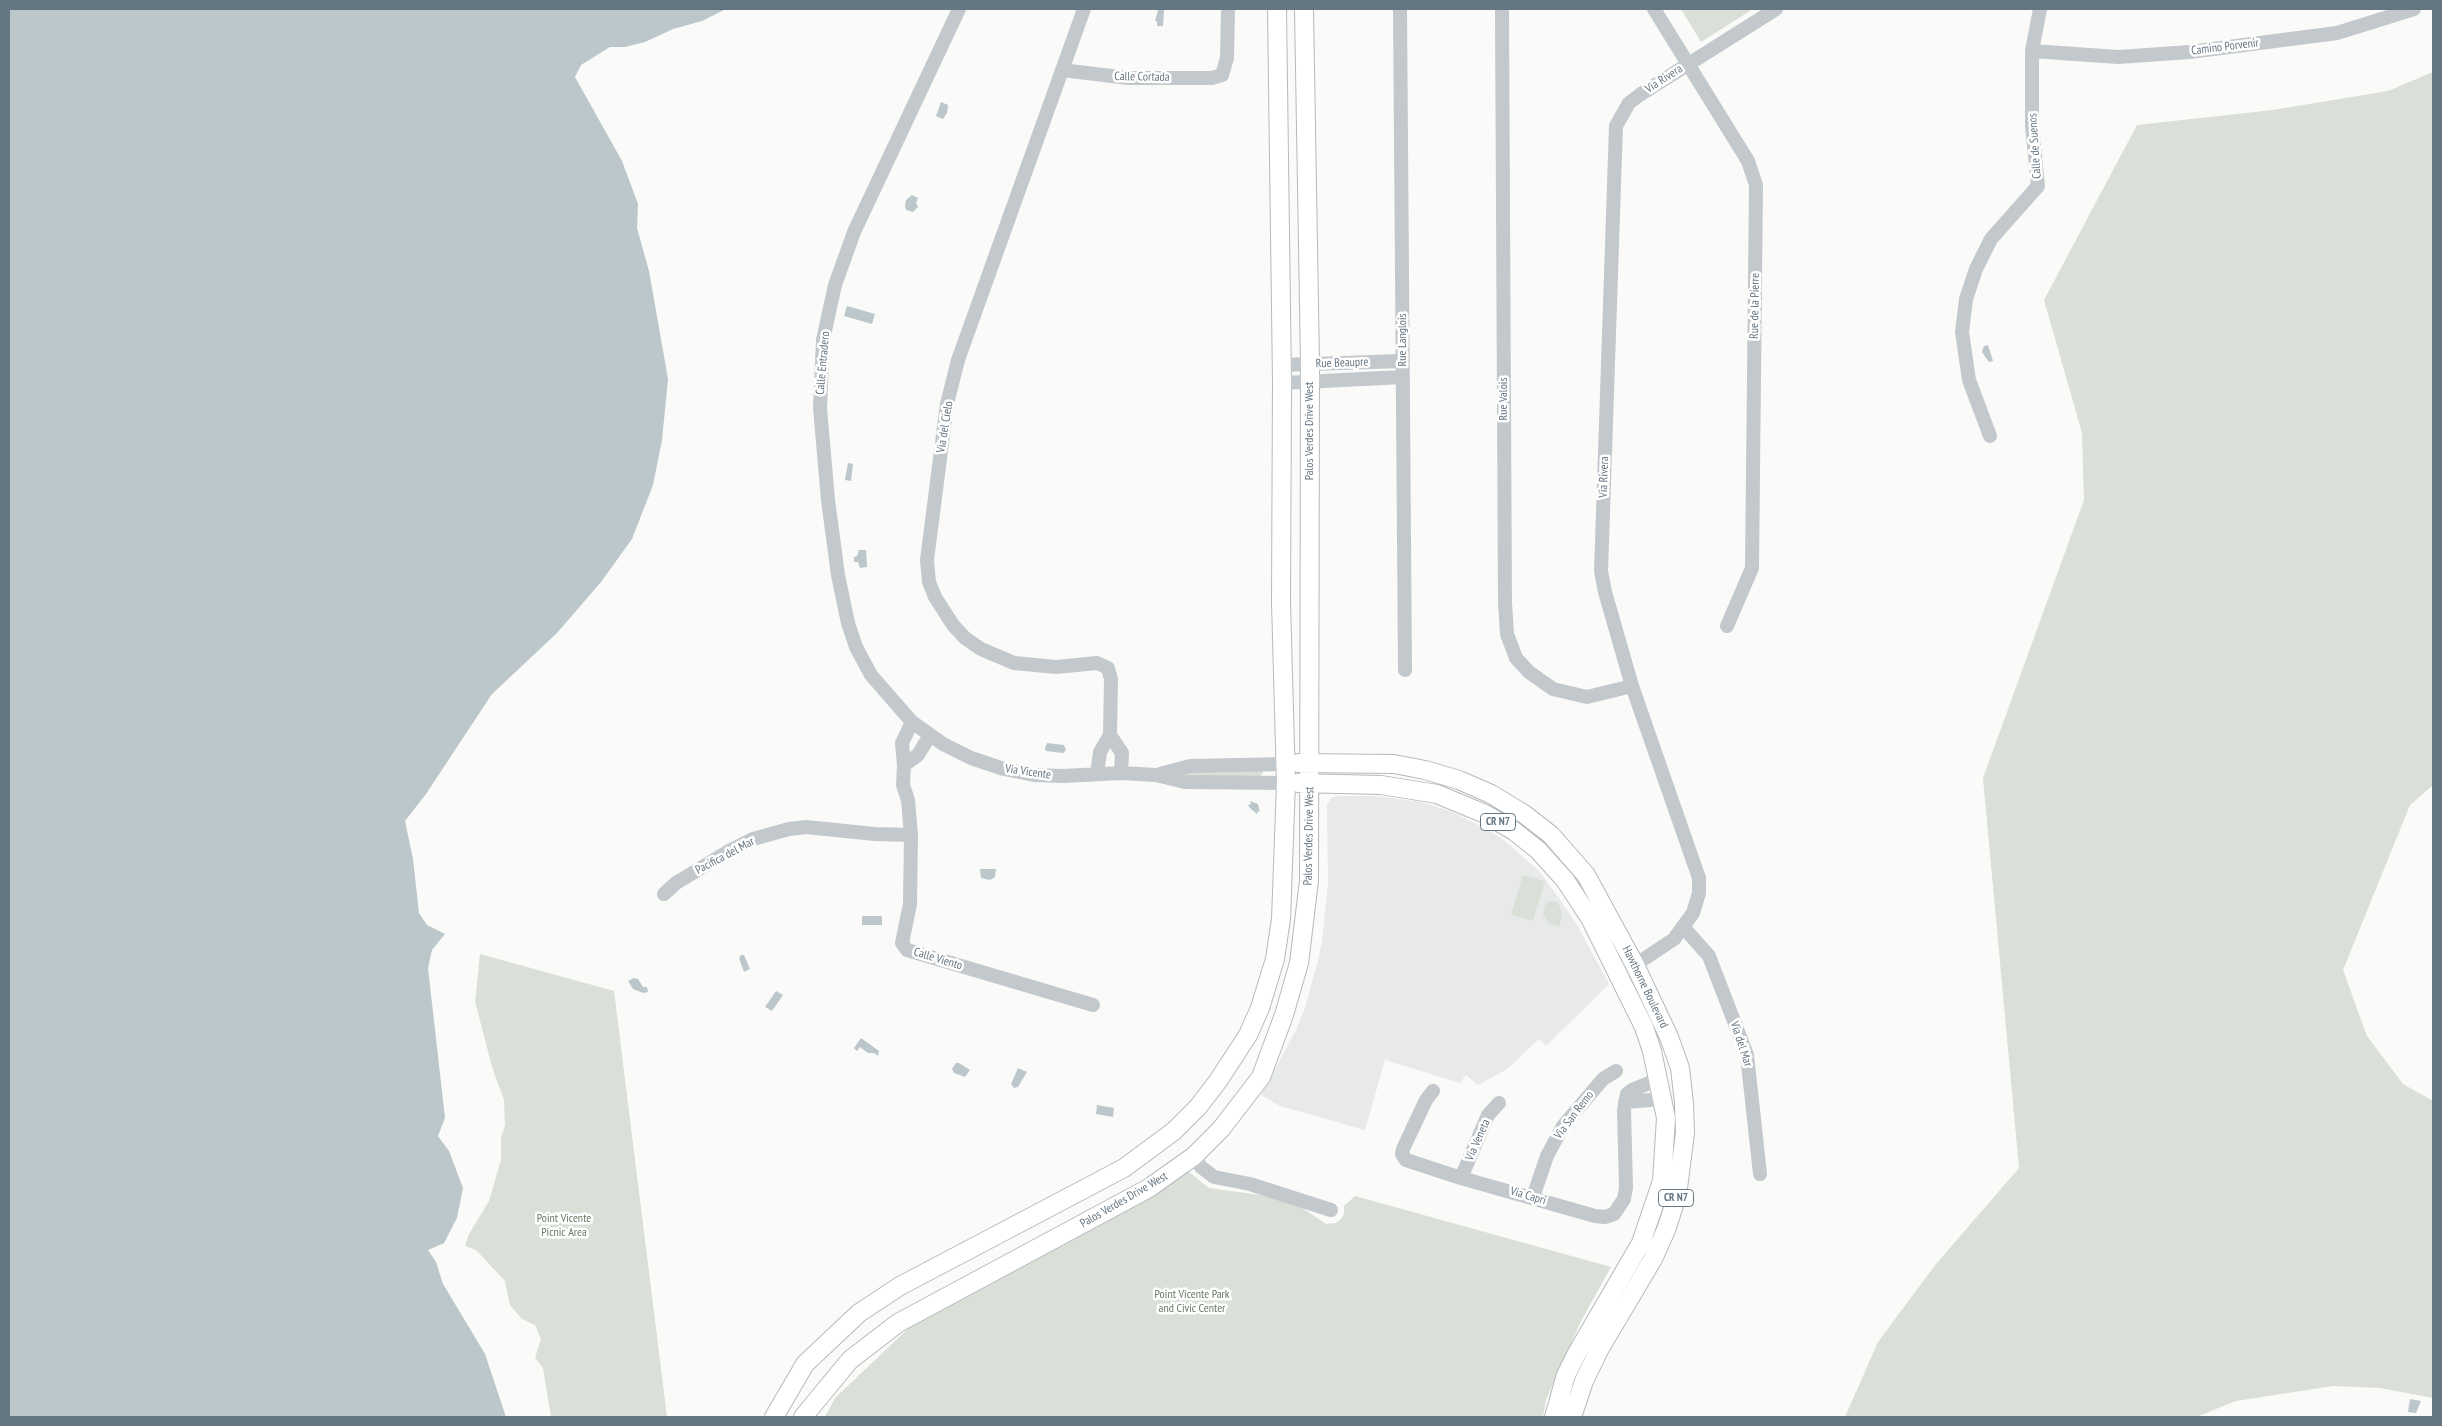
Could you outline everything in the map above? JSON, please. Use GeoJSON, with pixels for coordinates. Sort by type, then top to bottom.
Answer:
{"type":"FeatureCollection","features":[{"type":"Feature","properties":{"kind":"main road","name":"Palos Verdes Drive West"},"geometry":{"type":"LineString","coordinates":[[774,1417],[805,1364],[859,1313],[900,1286],[1124,1168],[1168,1136],[1198,1107],[1218,1081],[1248,1035],[1260,1008],[1275,959],[1284,898],[1286,783],[1281,602],[1282,383],[1277,9]]}},
{"type":"Feature","properties":{"kind":"main road","name":"Palos Verdes Drive West"},"geometry":{"type":"LineString","coordinates":[[803,1417],[850,1360],[898,1323],[1149,1188],[1194,1156],[1221,1129],[1261,1077],[1284,1016],[1299,963],[1305,929],[1309,881],[1310,372],[1304,9]]}},
{"type":"Feature","properties":{"kind":"main road","name":"Hawthorne Boulevard"},"geometry":{"type":"LineString","coordinates":[[1286,764],[1310,762],[1394,764],[1459,780],[1492,794],[1524,814],[1550,835],[1586,875],[1635,965],[1669,1037],[1680,1068],[1684,1103],[1685,1133],[1677,1196],[1666,1230],[1653,1259],[1588,1373],[1575,1403],[1572,1417]]}},
{"type":"Feature","properties":{"kind":"main road","name":"Hawthorne Boulevard"},"geometry":{"type":"LineString","coordinates":[[1286,783],[1310,782],[1381,785],[1437,794],[1485,814],[1520,836],[1538,850],[1565,880],[1590,918],[1644,1027],[1657,1088],[1666,1118],[1666,1147],[1662,1181],[1642,1243],[1566,1375],[1554,1417]]}},
{"type":"Feature","properties":{"kind":"main road"},"geometry":{"type":"LineString","coordinates":[[1520,836],[1527,833],[1537,836],[1572,869],[1586,875]]}},
{"type":"Feature","properties":{"kind":"main road"},"geometry":{"type":"LineString","coordinates":[[1657,1088],[1681,1113],[1685,1133]]}},
{"type":"Feature","properties":{"kind":"main road"},"geometry":{"type":"LineString","coordinates":[[765,1417],[805,1364]]}},
{"type":"Feature","properties":{"kind":"street","name":"Calle Entradero"},"geometry":{"type":"LineString","coordinates":[[912,722],[871,675],[856,647],[848,623],[838,575],[828,500],[820,408],[820,374],[823,340],[842,264],[854,232],[959,9]]}},
{"type":"Feature","properties":{"kind":"street","name":"Via del Cielo"},"geometry":{"type":"LineString","coordinates":[[1084,9],[958,360],[948,404],[927,560],[929,582],[935,597],[953,625],[965,638],[981,649],[1014,663],[1056,668],[1097,663],[1108,668],[1111,679],[1110,735],[1100,752],[1098,774]]}},
{"type":"Feature","properties":{"kind":"street","name":"Calle Cortada"},"geometry":{"type":"LineString","coordinates":[[1062,70],[1128,78],[1212,78],[1222,75],[1227,58],[1228,9]]}},
{"type":"Feature","properties":{"kind":"street","name":"Rue Langlois"},"geometry":{"type":"LineString","coordinates":[[1400,9],[1406,670]]}},
{"type":"Feature","properties":{"kind":"street","name":"Rue Valois"},"geometry":{"type":"LineString","coordinates":[[1502,9],[1505,593],[1507,634],[1516,658],[1529,672],[1553,689],[1587,696],[1606,694],[1632,686]]}},
{"type":"Feature","properties":{"kind":"street","name":"Rue de la Pierre"},"geometry":{"type":"LineString","coordinates":[[1654,9],[1748,161],[1756,185],[1752,568],[1727,626]]}},
{"type":"Feature","properties":{"kind":"street","name":"Via Rivera"},"geometry":{"type":"LineString","coordinates":[[1616,972],[1635,965],[1665,946],[1684,928],[1693,913],[1699,893],[1700,878],[1632,686],[1605,592],[1601,571],[1614,140],[1616,126],[1629,103],[1776,9]]}},
{"type":"Feature","properties":{"kind":"street","name":"Calle de Suenos"},"geometry":{"type":"LineString","coordinates":[[1990,436],[1969,380],[1962,332],[1966,300],[1976,269],[1991,239],[2038,186],[2032,126],[2032,51],[2040,9]]}},
{"type":"Feature","properties":{"kind":"street","name":"Camino Porvenir"},"geometry":{"type":"LineString","coordinates":[[2032,51],[2118,58],[2190,52],[2337,33],[2414,9]]}},
{"type":"Feature","properties":{"kind":"street","name":"Rue Beaupre"},"geometry":{"type":"LineString","coordinates":[[1282,383],[1310,372],[1403,361]]}},
{"type":"Feature","properties":{"kind":"street","name":"Rue Beaupre"},"geometry":{"type":"LineString","coordinates":[[1281,365],[1310,372],[1403,377]]}},
{"type":"Feature","properties":{"kind":"street","name":"Via Vicente"},"geometry":{"type":"LineString","coordinates":[[912,722],[930,736],[971,758],[1004,769],[1034,774],[1121,773],[1156,775],[1185,782],[1286,783]]}},
{"type":"Feature","properties":{"kind":"street","name":"Calle Viento"},"geometry":{"type":"LineString","coordinates":[[912,722],[902,743],[903,785],[908,800],[911,835],[910,904],[902,943],[907,950],[1093,1005]]}},
{"type":"Feature","properties":{"kind":"street"},"geometry":{"type":"LineString","coordinates":[[1110,735],[1122,753],[1121,773]]}},
{"type":"Feature","properties":{"kind":"street"},"geometry":{"type":"LineString","coordinates":[[904,766],[918,755],[930,736]]}},
{"type":"Feature","properties":{"kind":"street","name":"Via Vicente"},"geometry":{"type":"LineString","coordinates":[[1156,775],[1190,766],[1286,764]]}},
{"type":"Feature","properties":{"kind":"street","name":"Pacifica del Mar"},"geometry":{"type":"LineString","coordinates":[[664,894],[676,883],[729,851],[753,839],[789,829],[806,827],[875,834],[911,835]]}},
{"type":"Feature","properties":{"kind":"street","name":"Via del Mar"},"geometry":{"type":"LineString","coordinates":[[1684,928],[1710,956],[1747,1055],[1760,1174]]}},
{"type":"Feature","properties":{"kind":"street","name":"Via San Remo"},"geometry":{"type":"LineString","coordinates":[[1533,1197],[1547,1156],[1563,1126],[1603,1079],[1616,1071]]}},
{"type":"Feature","properties":{"kind":"street"},"geometry":{"type":"LineString","coordinates":[[1625,1102],[1627,1094],[1632,1090],[1657,1088]]}},
{"type":"Feature","properties":{"kind":"street"},"geometry":{"type":"LineString","coordinates":[[1625,1102],[1657,1088]]}},
{"type":"Feature","properties":{"kind":"street","name":"Via Capri"},"geometry":{"type":"LineString","coordinates":[[1433,1091],[1426,1100],[1402,1154],[1406,1160],[1461,1178],[1595,1216],[1605,1217],[1614,1214],[1620,1208],[1626,1188],[1625,1102]]}},
{"type":"Feature","properties":{"kind":"street","name":"Via Veneta"},"geometry":{"type":"LineString","coordinates":[[1461,1178],[1488,1115],[1499,1103]]}},
{"type":"Feature","properties":{"kind":"street"},"geometry":{"type":"LineString","coordinates":[[1194,1156],[1201,1168],[1214,1177],[1250,1184],[1331,1210]]}},
{"type":"Feature","properties":{"kind":"shaded area"},"geometry":{"type":"Polygon","coordinates":[[[9,9],[726,9],[702,21],[673,29],[645,42],[625,47],[610,47],[581,65],[575,77],[622,161],[638,204],[637,228],[649,271],[668,379],[662,440],[653,485],[632,539],[601,582],[557,633],[492,694],[426,794],[405,821],[413,859],[419,913],[427,925],[445,934],[432,950],[428,968],[445,1118],[438,1136],[449,1151],[463,1188],[457,1218],[444,1243],[428,1250],[436,1262],[443,1284],[485,1354],[506,1417],[9,1417],[9,9]]]}},
{"type":"Feature","properties":{"kind":"shaded area"},"geometry":{"type":"Polygon","coordinates":[[[1158,10],[1164,10],[1163,26],[1157,26],[1157,21],[1155,21],[1158,10]]]}},
{"type":"Feature","properties":{"kind":"shaded area"},"geometry":{"type":"Polygon","coordinates":[[[941,102],[948,105],[947,113],[943,119],[936,116],[941,102]]]}},
{"type":"Feature","properties":{"kind":"shaded area"},"geometry":{"type":"Polygon","coordinates":[[[912,195],[918,198],[916,203],[918,207],[913,212],[906,210],[905,206],[906,200],[912,195]]]}},
{"type":"Feature","properties":{"kind":"shaded area"},"geometry":{"type":"Polygon","coordinates":[[[847,306],[875,314],[872,324],[844,316],[847,306]]]}},
{"type":"Feature","properties":{"kind":"shaded area"},"geometry":{"type":"Polygon","coordinates":[[[1988,345],[1993,361],[1989,362],[1982,352],[1984,346],[1988,345]]]}},
{"type":"Feature","properties":{"kind":"shaded area"},"geometry":{"type":"Polygon","coordinates":[[[848,463],[853,464],[851,481],[845,480],[848,463]]]}},
{"type":"Feature","properties":{"kind":"shaded area"},"geometry":{"type":"Polygon","coordinates":[[[859,550],[866,550],[867,567],[860,568],[858,562],[854,562],[854,557],[857,556],[859,550]]]}},
{"type":"Feature","properties":{"kind":"shaded area"},"geometry":{"type":"Polygon","coordinates":[[[1047,743],[1064,745],[1066,750],[1063,753],[1046,751],[1047,743]]]}},
{"type":"Feature","properties":{"kind":"shaded area"},"geometry":{"type":"Polygon","coordinates":[[[1337,796],[1376,796],[1421,802],[1450,811],[1483,827],[1504,840],[1539,871],[1558,897],[1576,923],[1609,984],[1546,1046],[1539,1039],[1506,1070],[1478,1085],[1466,1075],[1460,1083],[1385,1060],[1365,1130],[1280,1106],[1261,1095],[1296,1030],[1305,1008],[1318,960],[1328,884],[1327,805],[1331,798],[1337,796]]]}},
{"type":"Feature","properties":{"kind":"shaded area"},"geometry":{"type":"Polygon","coordinates":[[[1250,801],[1258,804],[1260,812],[1258,811],[1257,814],[1251,809],[1248,805],[1251,804],[1250,801]]]}},
{"type":"Feature","properties":{"kind":"shaded area"},"geometry":{"type":"Polygon","coordinates":[[[980,869],[996,869],[995,877],[990,880],[981,878],[980,869]]]}},
{"type":"Feature","properties":{"kind":"shaded area"},"geometry":{"type":"Polygon","coordinates":[[[862,916],[882,916],[882,925],[862,925],[862,916]]]}},
{"type":"Feature","properties":{"kind":"shaded area"},"geometry":{"type":"Polygon","coordinates":[[[741,955],[744,955],[750,969],[744,972],[739,958],[741,955]]]}},
{"type":"Feature","properties":{"kind":"shaded area"},"geometry":{"type":"Polygon","coordinates":[[[634,978],[638,979],[643,987],[647,987],[648,992],[643,993],[633,989],[628,981],[634,978]]]}},
{"type":"Feature","properties":{"kind":"shaded area"},"geometry":{"type":"Polygon","coordinates":[[[776,991],[783,995],[772,1011],[765,1007],[776,991]]]}},
{"type":"Feature","properties":{"kind":"shaded area"},"geometry":{"type":"Polygon","coordinates":[[[861,1038],[879,1051],[878,1056],[874,1053],[868,1053],[860,1047],[857,1051],[854,1048],[861,1038]]]}},
{"type":"Feature","properties":{"kind":"shaded area"},"geometry":{"type":"Polygon","coordinates":[[[956,1063],[970,1070],[965,1077],[954,1073],[952,1069],[956,1063]]]}},
{"type":"Feature","properties":{"kind":"shaded area"},"geometry":{"type":"Polygon","coordinates":[[[1018,1068],[1027,1072],[1018,1087],[1014,1088],[1011,1084],[1018,1068]]]}},
{"type":"Feature","properties":{"kind":"shaded area"},"geometry":{"type":"Polygon","coordinates":[[[1097,1105],[1114,1108],[1113,1117],[1096,1114],[1097,1105]]]}},
{"type":"Feature","properties":{"kind":"shaded area"},"geometry":{"type":"Polygon","coordinates":[[[2410,1399],[2421,1401],[2416,1413],[2408,1412],[2410,1399]]]}},
{"type":"Feature","properties":{"kind":"green space"},"geometry":{"type":"Polygon","coordinates":[[[1681,9],[1753,9],[1701,42],[1681,9]]]}},
{"type":"Feature","properties":{"kind":"green space"},"geometry":{"type":"Polygon","coordinates":[[[2433,72],[2433,785],[2410,805],[2343,970],[2367,1036],[2403,1084],[2433,1101],[2433,1398],[2380,1388],[2333,1386],[2236,1401],[2196,1417],[1845,1417],[1878,1342],[1936,1264],[2019,1168],[1983,778],[2084,500],[2082,433],[2044,300],[2137,125],[2273,110],[2388,91],[2433,72]]]}},
{"type":"Feature","properties":{"kind":"green space"},"geometry":{"type":"Polygon","coordinates":[[[1262,770],[1263,773],[1260,776],[1190,776],[1173,772],[1262,770]]]}},
{"type":"Feature","properties":{"kind":"green space"},"geometry":{"type":"Polygon","coordinates":[[[1523,875],[1545,881],[1533,921],[1511,915],[1523,875]]]}},
{"type":"Feature","properties":{"kind":"green space"},"geometry":{"type":"Polygon","coordinates":[[[1550,901],[1557,902],[1560,907],[1562,915],[1559,927],[1548,923],[1543,914],[1545,905],[1550,901]]]}},
{"type":"Feature","properties":{"kind":"green space","name":"Point Vicente Picnic Area"},"geometry":{"type":"Polygon","coordinates":[[[480,954],[614,991],[667,1417],[551,1417],[543,1368],[535,1358],[541,1339],[535,1325],[522,1319],[510,1305],[505,1281],[476,1250],[465,1246],[468,1236],[489,1201],[501,1160],[501,1138],[505,1125],[504,1100],[493,1070],[475,1002],[480,954]]]}},
{"type":"Feature","properties":{"kind":"green space","name":"Point Vicente Park and Civic Center"},"geometry":{"type":"Polygon","coordinates":[[[1184,1172],[1189,1172],[1209,1188],[1261,1195],[1298,1205],[1326,1224],[1336,1223],[1341,1219],[1344,1214],[1344,1206],[1355,1196],[1611,1267],[1581,1321],[1546,1400],[1543,1417],[825,1417],[835,1398],[915,1322],[1184,1172]]]}}]}
